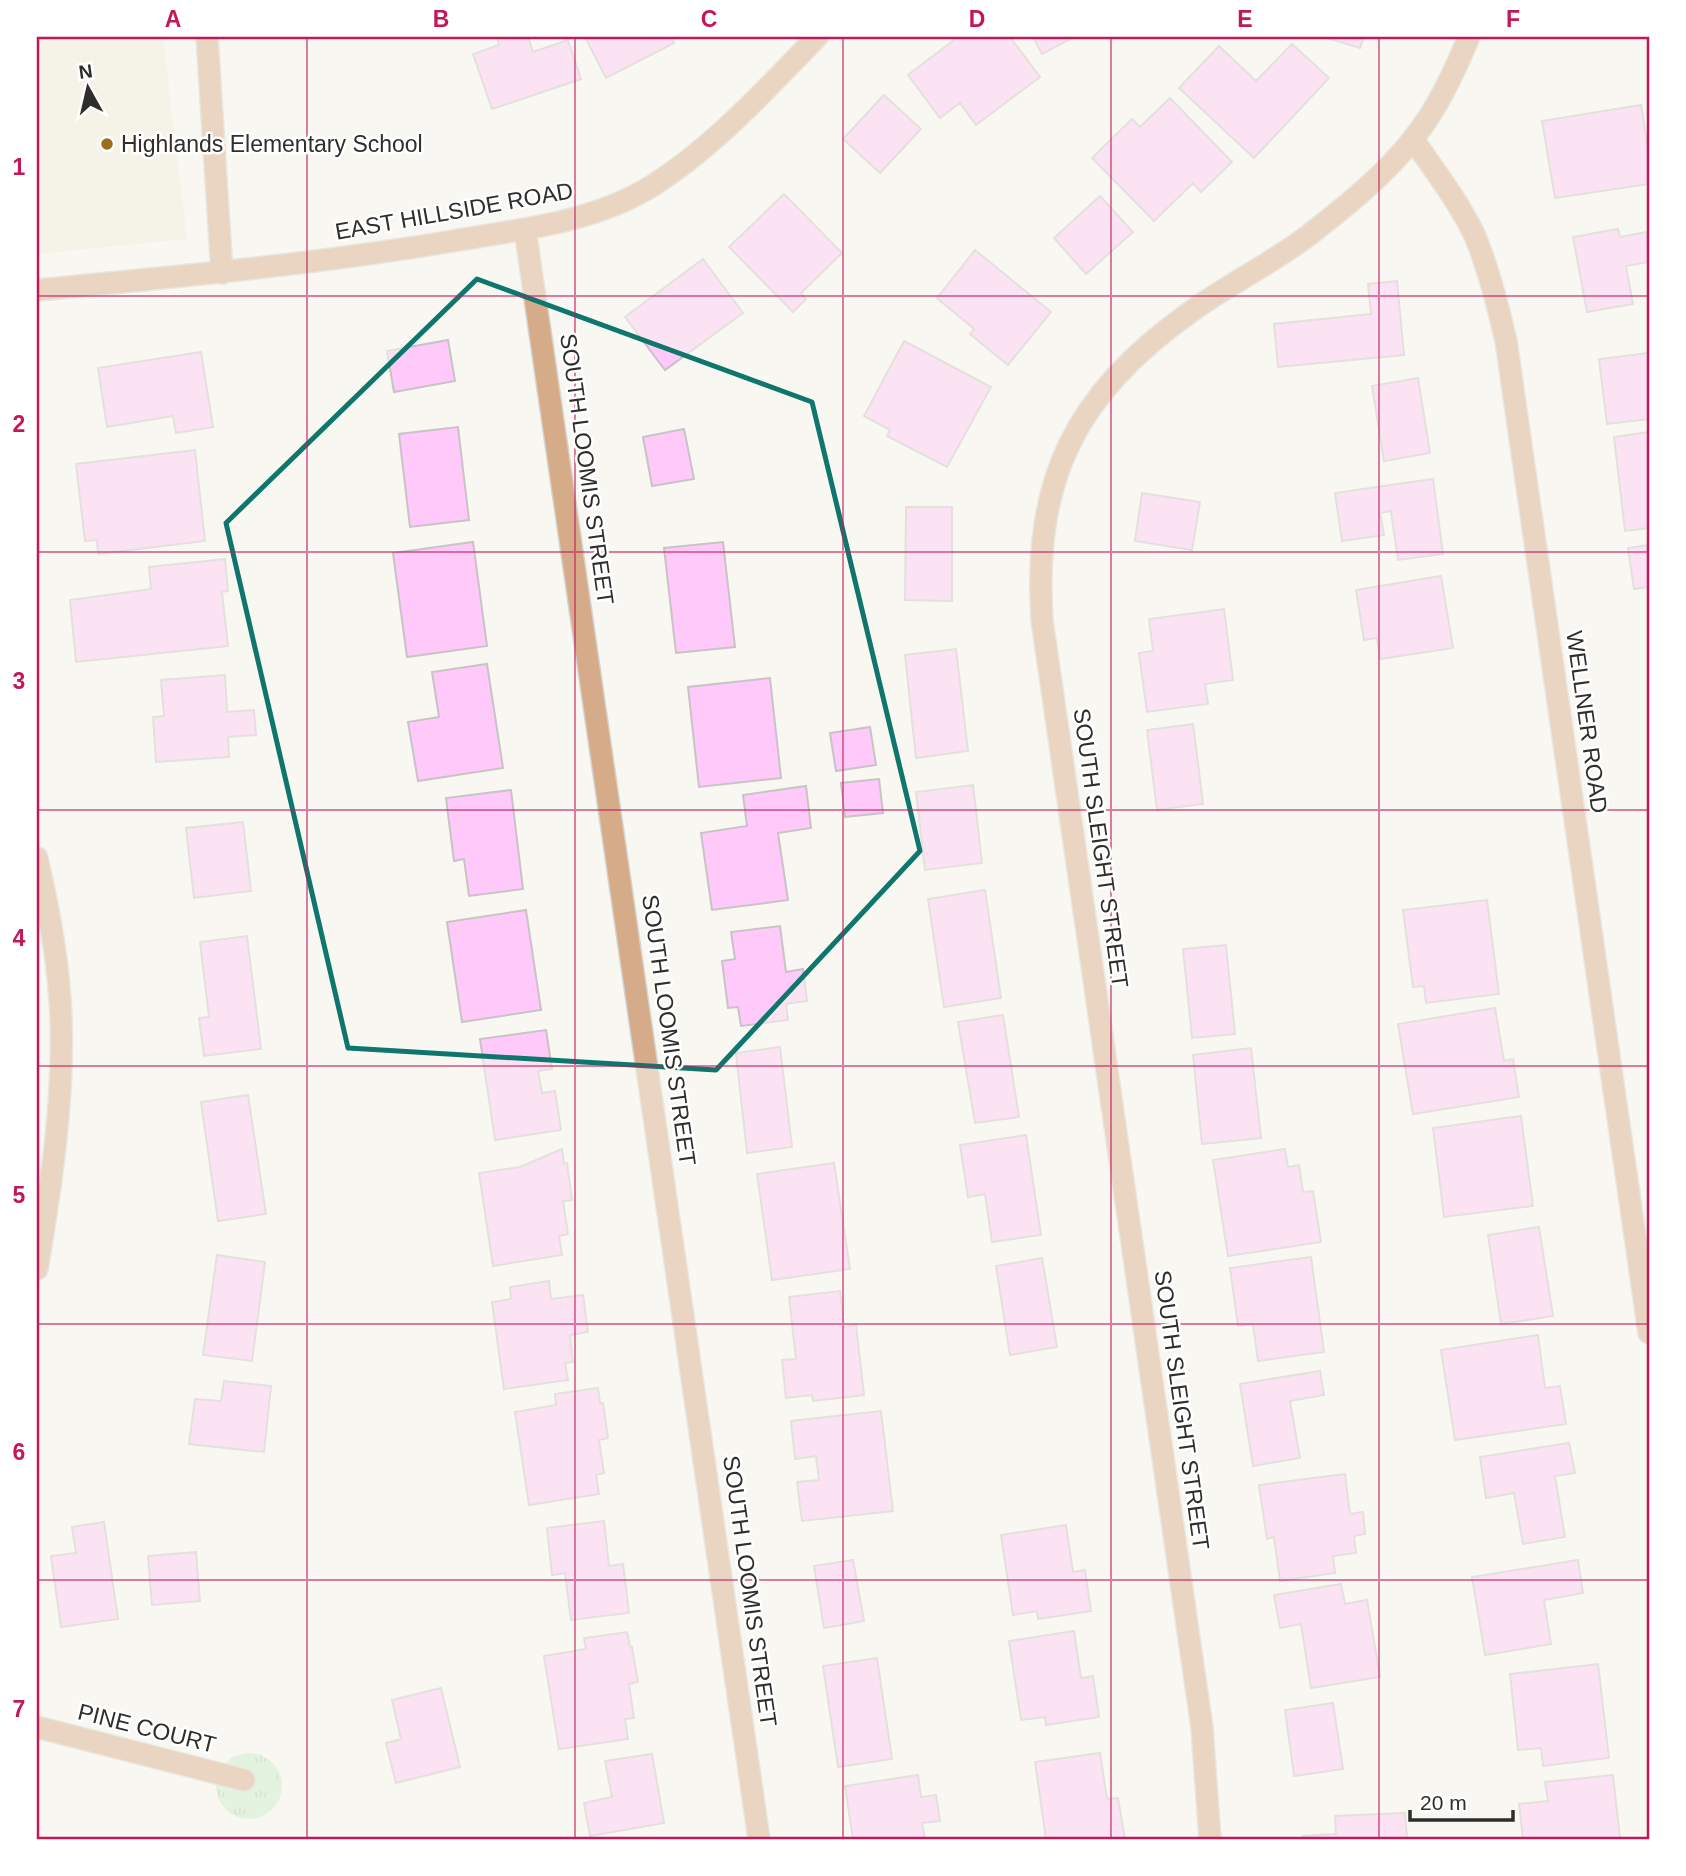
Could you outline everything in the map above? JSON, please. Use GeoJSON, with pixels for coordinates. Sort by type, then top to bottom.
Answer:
{"type":"FeatureCollection","features":[{"type":"Feature","properties":{"kind":"street"},"geometry":{"type":"LineString","coordinates":[[207,37],[222,273]]}},
{"type":"Feature","properties":{"kind":"street","name":"EAST HILLSIDE ROAD"},"geometry":{"type":"LineString","coordinates":[[37,290],[222,273],[374,254],[572,220],[599,211],[651,186],[709,145],[817,37]]}},
{"type":"Feature","properties":{"kind":"street","name":"SOUTH SLEIGHT STREET"},"geometry":{"type":"LineString","coordinates":[[1210,1839],[1202,1728],[1042,620],[1040,587],[1043,536],[1051,493],[1064,454],[1077,428],[1106,386],[1143,349],[1189,313],[1308,236],[1382,173],[1413,139],[1439,101],[1469,37]]}},
{"type":"Feature","properties":{"kind":"street","name":"WELLNER ROAD"},"geometry":{"type":"LineString","coordinates":[[1413,139],[1463,214],[1475,237],[1493,289],[1506,341],[1649,1333]]}},
{"type":"Feature","properties":{"kind":"street","name":"SOUTH LOOMIS STREET"},"geometry":{"type":"LineString","coordinates":[[525,229],[759,1839]]}},
{"type":"Feature","properties":{"kind":"street"},"geometry":{"type":"LineString","coordinates":[[37,858],[53,939],[61,1018],[60,1086],[48,1207],[37,1269]]}},
{"type":"Feature","properties":{"kind":"street","name":"PINE COURT"},"geometry":{"type":"LineString","coordinates":[[37,1727],[244,1780]]}},
{"type":"Feature","properties":{"kind":"highlighted area"},"geometry":{"type":"Polygon","coordinates":[[[477,279],[812,402],[920,851],[716,1070],[348,1048],[226,523],[477,279]]]}},
{"type":"Feature","properties":{"kind":"shaded area","name":"Highlands Elementary School"},"geometry":{"type":"Polygon","coordinates":[[[37,37],[163,37],[187,239],[37,254],[37,37]]]}},
{"type":"Feature","properties":{"kind":"green space"},"geometry":{"type":"Polygon","coordinates":[[[242,1753],[256,1753],[268,1758],[277,1767],[282,1786],[280,1799],[273,1810],[256,1819],[242,1819],[230,1814],[221,1805],[216,1793],[216,1779],[221,1767],[230,1758],[242,1753]]]}},
{"type":"Feature","properties":{"kind":"building"},"geometry":{"type":"Polygon","coordinates":[[[497,37],[528,37],[533,52],[568,40],[581,79],[492,109],[473,54],[499,45],[497,37]]]}},
{"type":"Feature","properties":{"kind":"building"},"geometry":{"type":"Polygon","coordinates":[[[585,37],[671,37],[674,43],[606,78],[585,37]]]}},
{"type":"Feature","properties":{"kind":"building"},"geometry":{"type":"Polygon","coordinates":[[[958,37],[1010,37],[1040,77],[976,125],[960,103],[940,118],[908,75],[958,37]]]}},
{"type":"Feature","properties":{"kind":"building"},"geometry":{"type":"Polygon","coordinates":[[[1033,37],[1074,37],[1042,54],[1033,37]]]}},
{"type":"Feature","properties":{"kind":"building"},"geometry":{"type":"Polygon","coordinates":[[[1324,37],[1364,37],[1360,48],[1324,37]]]}},
{"type":"Feature","properties":{"kind":"building"},"geometry":{"type":"Polygon","coordinates":[[[1292,44],[1329,78],[1254,158],[1179,88],[1219,46],[1256,81],[1292,44]]]}},
{"type":"Feature","properties":{"kind":"building"},"geometry":{"type":"Polygon","coordinates":[[[884,95],[921,129],[880,173],[843,139],[884,95]]]}},
{"type":"Feature","properties":{"kind":"building"},"geometry":{"type":"Polygon","coordinates":[[[1170,98],[1232,162],[1201,192],[1193,183],[1154,221],[1092,158],[1132,119],[1140,127],[1170,98]]]}},
{"type":"Feature","properties":{"kind":"building"},"geometry":{"type":"Polygon","coordinates":[[[1641,105],[1649,156],[1649,184],[1555,198],[1542,121],[1641,105]]]}},
{"type":"Feature","properties":{"kind":"building"},"geometry":{"type":"Polygon","coordinates":[[[784,194],[842,253],[801,293],[806,299],[793,312],[729,247],[784,194]]]}},
{"type":"Feature","properties":{"kind":"building"},"geometry":{"type":"Polygon","coordinates":[[[1100,196],[1133,232],[1086,274],[1054,238],[1100,196]]]}},
{"type":"Feature","properties":{"kind":"building"},"geometry":{"type":"Polygon","coordinates":[[[1618,229],[1620,237],[1647,232],[1649,262],[1626,266],[1633,304],[1587,312],[1573,237],[1618,229]]]}},
{"type":"Feature","properties":{"kind":"building"},"geometry":{"type":"Polygon","coordinates":[[[975,250],[1051,312],[1008,365],[970,334],[974,329],[937,298],[975,250]]]}},
{"type":"Feature","properties":{"kind":"building"},"geometry":{"type":"Polygon","coordinates":[[[703,259],[743,313],[665,370],[625,317],[703,259]]]}},
{"type":"Feature","properties":{"kind":"building"},"geometry":{"type":"Polygon","coordinates":[[[1397,281],[1404,355],[1278,367],[1274,324],[1371,314],[1368,284],[1397,281]]]}},
{"type":"Feature","properties":{"kind":"building"},"geometry":{"type":"Polygon","coordinates":[[[448,340],[455,381],[394,392],[387,351],[448,340]]]}},
{"type":"Feature","properties":{"kind":"building"},"geometry":{"type":"Polygon","coordinates":[[[904,341],[991,387],[947,467],[887,436],[890,430],[864,416],[904,341]]]}},
{"type":"Feature","properties":{"kind":"building"},"geometry":{"type":"Polygon","coordinates":[[[201,352],[213,427],[176,433],[173,416],[107,427],[98,368],[201,352]]]}},
{"type":"Feature","properties":{"kind":"building"},"geometry":{"type":"Polygon","coordinates":[[[1649,353],[1649,419],[1607,424],[1599,359],[1649,353]]]}},
{"type":"Feature","properties":{"kind":"building"},"geometry":{"type":"Polygon","coordinates":[[[1418,378],[1430,453],[1384,461],[1372,386],[1418,378]]]}},
{"type":"Feature","properties":{"kind":"building"},"geometry":{"type":"Polygon","coordinates":[[[458,427],[469,520],[410,527],[399,434],[458,427]]]}},
{"type":"Feature","properties":{"kind":"building"},"geometry":{"type":"Polygon","coordinates":[[[684,429],[694,479],[652,486],[643,437],[684,429]]]}},
{"type":"Feature","properties":{"kind":"building"},"geometry":{"type":"Polygon","coordinates":[[[1649,432],[1649,528],[1625,531],[1614,437],[1649,432]]]}},
{"type":"Feature","properties":{"kind":"building"},"geometry":{"type":"Polygon","coordinates":[[[195,450],[205,541],[98,554],[97,540],[85,541],[76,464],[195,450]]]}},
{"type":"Feature","properties":{"kind":"building"},"geometry":{"type":"Polygon","coordinates":[[[1433,479],[1443,554],[1398,560],[1391,511],[1380,513],[1384,535],[1342,541],[1335,493],[1433,479]]]}},
{"type":"Feature","properties":{"kind":"building"},"geometry":{"type":"Polygon","coordinates":[[[1142,493],[1200,502],[1192,550],[1135,541],[1142,493]]]}},
{"type":"Feature","properties":{"kind":"building"},"geometry":{"type":"Polygon","coordinates":[[[906,507],[952,507],[952,601],[905,600],[906,507]]]}},
{"type":"Feature","properties":{"kind":"building"},"geometry":{"type":"Polygon","coordinates":[[[473,542],[487,646],[407,657],[393,553],[473,542]]]}},
{"type":"Feature","properties":{"kind":"building"},"geometry":{"type":"Polygon","coordinates":[[[723,542],[735,647],[676,653],[664,548],[723,542]]]}},
{"type":"Feature","properties":{"kind":"building"},"geometry":{"type":"Polygon","coordinates":[[[1649,545],[1649,598],[1648,587],[1634,589],[1628,548],[1649,545]]]}},
{"type":"Feature","properties":{"kind":"building"},"geometry":{"type":"Polygon","coordinates":[[[225,559],[228,591],[222,592],[228,646],[76,662],[70,600],[151,589],[149,567],[225,559]]]}},
{"type":"Feature","properties":{"kind":"building"},"geometry":{"type":"Polygon","coordinates":[[[1441,576],[1453,648],[1380,659],[1377,638],[1364,640],[1356,590],[1441,576]]]}},
{"type":"Feature","properties":{"kind":"building"},"geometry":{"type":"Polygon","coordinates":[[[1224,609],[1233,680],[1205,684],[1208,704],[1147,712],[1139,653],[1153,651],[1149,619],[1224,609]]]}},
{"type":"Feature","properties":{"kind":"building"},"geometry":{"type":"Polygon","coordinates":[[[956,649],[968,751],[916,758],[905,655],[956,649]]]}},
{"type":"Feature","properties":{"kind":"building"},"geometry":{"type":"Polygon","coordinates":[[[487,664],[503,768],[418,781],[408,722],[439,717],[432,672],[487,664]]]}},
{"type":"Feature","properties":{"kind":"building"},"geometry":{"type":"Polygon","coordinates":[[[225,675],[227,712],[254,710],[256,735],[228,737],[229,757],[156,762],[153,717],[164,716],[161,680],[225,675]]]}},
{"type":"Feature","properties":{"kind":"building"},"geometry":{"type":"Polygon","coordinates":[[[770,678],[781,778],[699,787],[688,687],[770,678]]]}},
{"type":"Feature","properties":{"kind":"building"},"geometry":{"type":"Polygon","coordinates":[[[1193,724],[1203,804],[1157,810],[1147,730],[1193,724]]]}},
{"type":"Feature","properties":{"kind":"building"},"geometry":{"type":"Polygon","coordinates":[[[870,727],[876,765],[836,771],[830,733],[870,727]]]}},
{"type":"Feature","properties":{"kind":"building"},"geometry":{"type":"Polygon","coordinates":[[[879,779],[883,813],[845,817],[841,783],[879,779]]]}},
{"type":"Feature","properties":{"kind":"building"},"geometry":{"type":"Polygon","coordinates":[[[973,785],[982,863],[925,870],[916,792],[973,785]]]}},
{"type":"Feature","properties":{"kind":"building"},"geometry":{"type":"Polygon","coordinates":[[[806,786],[811,828],[778,833],[788,900],[712,910],[701,833],[747,826],[743,795],[806,786]]]}},
{"type":"Feature","properties":{"kind":"building"},"geometry":{"type":"Polygon","coordinates":[[[511,790],[523,889],[469,896],[464,859],[454,861],[446,798],[511,790]]]}},
{"type":"Feature","properties":{"kind":"building"},"geometry":{"type":"Polygon","coordinates":[[[243,822],[251,891],[194,898],[186,828],[243,822]]]}},
{"type":"Feature","properties":{"kind":"building"},"geometry":{"type":"Polygon","coordinates":[[[985,890],[1001,998],[944,1007],[928,899],[985,890]]]}},
{"type":"Feature","properties":{"kind":"building"},"geometry":{"type":"Polygon","coordinates":[[[1487,900],[1499,994],[1426,1003],[1424,986],[1413,987],[1403,910],[1487,900]]]}},
{"type":"Feature","properties":{"kind":"building"},"geometry":{"type":"Polygon","coordinates":[[[526,910],[541,1010],[462,1022],[447,922],[526,910]]]}},
{"type":"Feature","properties":{"kind":"building"},"geometry":{"type":"Polygon","coordinates":[[[780,926],[786,972],[803,969],[807,1001],[786,1004],[788,1020],[741,1026],[738,1007],[728,1008],[722,961],[735,959],[731,932],[780,926]]]}},
{"type":"Feature","properties":{"kind":"building"},"geometry":{"type":"Polygon","coordinates":[[[247,936],[261,1049],[204,1056],[199,1018],[209,1017],[200,942],[247,936]]]}},
{"type":"Feature","properties":{"kind":"building"},"geometry":{"type":"Polygon","coordinates":[[[1226,945],[1235,1034],[1192,1038],[1183,949],[1226,945]]]}},
{"type":"Feature","properties":{"kind":"building"},"geometry":{"type":"Polygon","coordinates":[[[1495,1008],[1504,1061],[1513,1059],[1519,1097],[1413,1114],[1398,1024],[1495,1008]]]}},
{"type":"Feature","properties":{"kind":"building"},"geometry":{"type":"Polygon","coordinates":[[[1003,1015],[1019,1117],[975,1123],[958,1022],[1003,1015]]]}},
{"type":"Feature","properties":{"kind":"building"},"geometry":{"type":"Polygon","coordinates":[[[546,1030],[552,1069],[538,1071],[542,1093],[555,1091],[561,1130],[495,1140],[480,1039],[546,1030]]]}},
{"type":"Feature","properties":{"kind":"building"},"geometry":{"type":"Polygon","coordinates":[[[780,1047],[792,1147],[747,1153],[736,1053],[780,1047]]]}},
{"type":"Feature","properties":{"kind":"building"},"geometry":{"type":"Polygon","coordinates":[[[1251,1048],[1261,1138],[1202,1144],[1193,1055],[1251,1048]]]}},
{"type":"Feature","properties":{"kind":"building"},"geometry":{"type":"Polygon","coordinates":[[[248,1095],[266,1214],[218,1221],[201,1102],[248,1095]]]}},
{"type":"Feature","properties":{"kind":"building"},"geometry":{"type":"Polygon","coordinates":[[[1521,1116],[1533,1206],[1444,1217],[1433,1128],[1521,1116]]]}},
{"type":"Feature","properties":{"kind":"building"},"geometry":{"type":"Polygon","coordinates":[[[1026,1135],[1041,1235],[992,1242],[985,1194],[968,1197],[960,1145],[1026,1135]]]}},
{"type":"Feature","properties":{"kind":"building"},"geometry":{"type":"Polygon","coordinates":[[[562,1149],[564,1164],[567,1163],[572,1200],[563,1201],[568,1234],[559,1236],[562,1255],[493,1266],[479,1173],[520,1167],[562,1149]]]}},
{"type":"Feature","properties":{"kind":"building"},"geometry":{"type":"Polygon","coordinates":[[[1285,1149],[1288,1167],[1299,1165],[1303,1192],[1313,1191],[1321,1242],[1228,1256],[1213,1160],[1285,1149]]]}},
{"type":"Feature","properties":{"kind":"building"},"geometry":{"type":"Polygon","coordinates":[[[834,1163],[850,1269],[772,1280],[757,1174],[834,1163]]]}},
{"type":"Feature","properties":{"kind":"building"},"geometry":{"type":"Polygon","coordinates":[[[1539,1227],[1553,1316],[1501,1324],[1488,1235],[1539,1227]]]}},
{"type":"Feature","properties":{"kind":"building"},"geometry":{"type":"Polygon","coordinates":[[[217,1255],[265,1262],[252,1361],[203,1355],[217,1255]]]}},
{"type":"Feature","properties":{"kind":"building"},"geometry":{"type":"Polygon","coordinates":[[[1311,1257],[1324,1352],[1258,1361],[1253,1324],[1238,1326],[1230,1268],[1311,1257]]]}},
{"type":"Feature","properties":{"kind":"building"},"geometry":{"type":"Polygon","coordinates":[[[1042,1258],[1057,1347],[1010,1355],[996,1266],[1042,1258]]]}},
{"type":"Feature","properties":{"kind":"building"},"geometry":{"type":"Polygon","coordinates":[[[549,1281],[551,1299],[583,1295],[588,1332],[570,1335],[573,1362],[565,1363],[568,1380],[504,1389],[492,1302],[511,1299],[510,1287],[549,1281]]]}},
{"type":"Feature","properties":{"kind":"building"},"geometry":{"type":"Polygon","coordinates":[[[840,1291],[844,1327],[856,1325],[864,1395],[813,1401],[812,1395],[786,1398],[782,1360],[796,1359],[789,1297],[840,1291]]]}},
{"type":"Feature","properties":{"kind":"building"},"geometry":{"type":"Polygon","coordinates":[[[1538,1335],[1545,1388],[1560,1386],[1566,1424],[1455,1440],[1441,1350],[1538,1335]]]}},
{"type":"Feature","properties":{"kind":"building"},"geometry":{"type":"Polygon","coordinates":[[[1320,1371],[1324,1395],[1290,1401],[1300,1458],[1253,1466],[1240,1384],[1320,1371]]]}},
{"type":"Feature","properties":{"kind":"building"},"geometry":{"type":"Polygon","coordinates":[[[224,1381],[271,1386],[264,1452],[189,1444],[195,1399],[221,1401],[224,1381]]]}},
{"type":"Feature","properties":{"kind":"building"},"geometry":{"type":"Polygon","coordinates":[[[598,1388],[608,1438],[599,1440],[604,1473],[596,1475],[599,1494],[529,1505],[515,1412],[556,1405],[555,1394],[598,1388]]]}},
{"type":"Feature","properties":{"kind":"building"},"geometry":{"type":"Polygon","coordinates":[[[881,1411],[893,1511],[802,1521],[797,1482],[819,1480],[816,1456],[795,1459],[791,1421],[881,1411]]]}},
{"type":"Feature","properties":{"kind":"building"},"geometry":{"type":"Polygon","coordinates":[[[1569,1443],[1575,1473],[1555,1476],[1565,1537],[1523,1544],[1514,1493],[1486,1498],[1480,1457],[1569,1443]]]}},
{"type":"Feature","properties":{"kind":"building"},"geometry":{"type":"Polygon","coordinates":[[[1345,1474],[1350,1514],[1363,1512],[1365,1534],[1354,1536],[1356,1553],[1333,1556],[1335,1573],[1280,1581],[1274,1537],[1267,1539],[1259,1485],[1345,1474]]]}},
{"type":"Feature","properties":{"kind":"building"},"geometry":{"type":"Polygon","coordinates":[[[604,1521],[609,1566],[623,1564],[629,1613],[571,1620],[565,1573],[552,1575],[547,1528],[604,1521]]]}},
{"type":"Feature","properties":{"kind":"building"},"geometry":{"type":"Polygon","coordinates":[[[104,1522],[118,1619],[61,1627],[51,1556],[76,1553],[72,1527],[104,1522]]]}},
{"type":"Feature","properties":{"kind":"building"},"geometry":{"type":"Polygon","coordinates":[[[1066,1525],[1073,1572],[1085,1570],[1091,1611],[1038,1619],[1037,1611],[1013,1615],[1001,1535],[1066,1525]]]}},
{"type":"Feature","properties":{"kind":"building"},"geometry":{"type":"Polygon","coordinates":[[[196,1552],[200,1601],[152,1605],[148,1556],[196,1552]]]}},
{"type":"Feature","properties":{"kind":"building"},"geometry":{"type":"Polygon","coordinates":[[[853,1560],[864,1621],[824,1628],[814,1566],[853,1560]]]}},
{"type":"Feature","properties":{"kind":"building"},"geometry":{"type":"Polygon","coordinates":[[[1578,1560],[1583,1593],[1544,1600],[1551,1644],[1485,1655],[1472,1577],[1578,1560]]]}},
{"type":"Feature","properties":{"kind":"building"},"geometry":{"type":"Polygon","coordinates":[[[1341,1584],[1345,1604],[1367,1600],[1380,1677],[1311,1688],[1301,1624],[1280,1628],[1274,1595],[1341,1584]]]}},
{"type":"Feature","properties":{"kind":"building"},"geometry":{"type":"Polygon","coordinates":[[[1074,1631],[1081,1678],[1093,1676],[1099,1717],[1046,1725],[1045,1717],[1021,1720],[1009,1641],[1074,1631]]]}},
{"type":"Feature","properties":{"kind":"building"},"geometry":{"type":"Polygon","coordinates":[[[627,1632],[638,1682],[629,1684],[634,1718],[625,1719],[628,1739],[559,1749],[544,1656],[586,1649],[584,1638],[627,1632]]]}},
{"type":"Feature","properties":{"kind":"building"},"geometry":{"type":"Polygon","coordinates":[[[877,1658],[892,1759],[838,1767],[823,1666],[877,1658]]]}},
{"type":"Feature","properties":{"kind":"building"},"geometry":{"type":"Polygon","coordinates":[[[1598,1664],[1609,1758],[1543,1766],[1541,1748],[1518,1750],[1510,1674],[1598,1664]]]}},
{"type":"Feature","properties":{"kind":"building"},"geometry":{"type":"Polygon","coordinates":[[[441,1688],[460,1767],[396,1783],[386,1743],[401,1739],[392,1700],[441,1688]]]}},
{"type":"Feature","properties":{"kind":"building"},"geometry":{"type":"Polygon","coordinates":[[[1333,1703],[1343,1769],[1294,1776],[1285,1710],[1333,1703]]]}},
{"type":"Feature","properties":{"kind":"building"},"geometry":{"type":"Polygon","coordinates":[[[1100,1753],[1107,1799],[1118,1798],[1125,1839],[1046,1839],[1035,1762],[1100,1753]]]}},
{"type":"Feature","properties":{"kind":"building"},"geometry":{"type":"Polygon","coordinates":[[[652,1754],[664,1823],[590,1836],[584,1803],[612,1797],[605,1761],[652,1754]]]}},
{"type":"Feature","properties":{"kind":"building"},"geometry":{"type":"Polygon","coordinates":[[[918,1775],[921,1797],[936,1795],[940,1821],[922,1823],[925,1839],[853,1839],[845,1786],[918,1775]]]}},
{"type":"Feature","properties":{"kind":"building"},"geometry":{"type":"Polygon","coordinates":[[[1613,1775],[1620,1839],[1523,1839],[1519,1804],[1548,1801],[1545,1782],[1613,1775]]]}},
{"type":"Feature","properties":{"kind":"building"},"geometry":{"type":"Polygon","coordinates":[[[1405,1813],[1407,1839],[1303,1839],[1303,1836],[1336,1834],[1335,1816],[1405,1813]]]}},
{"type":"Feature","properties":{"kind":"place","name":"Highlands Elementary School"},"geometry":{"type":"Point","coordinates":[107,144]}}]}
